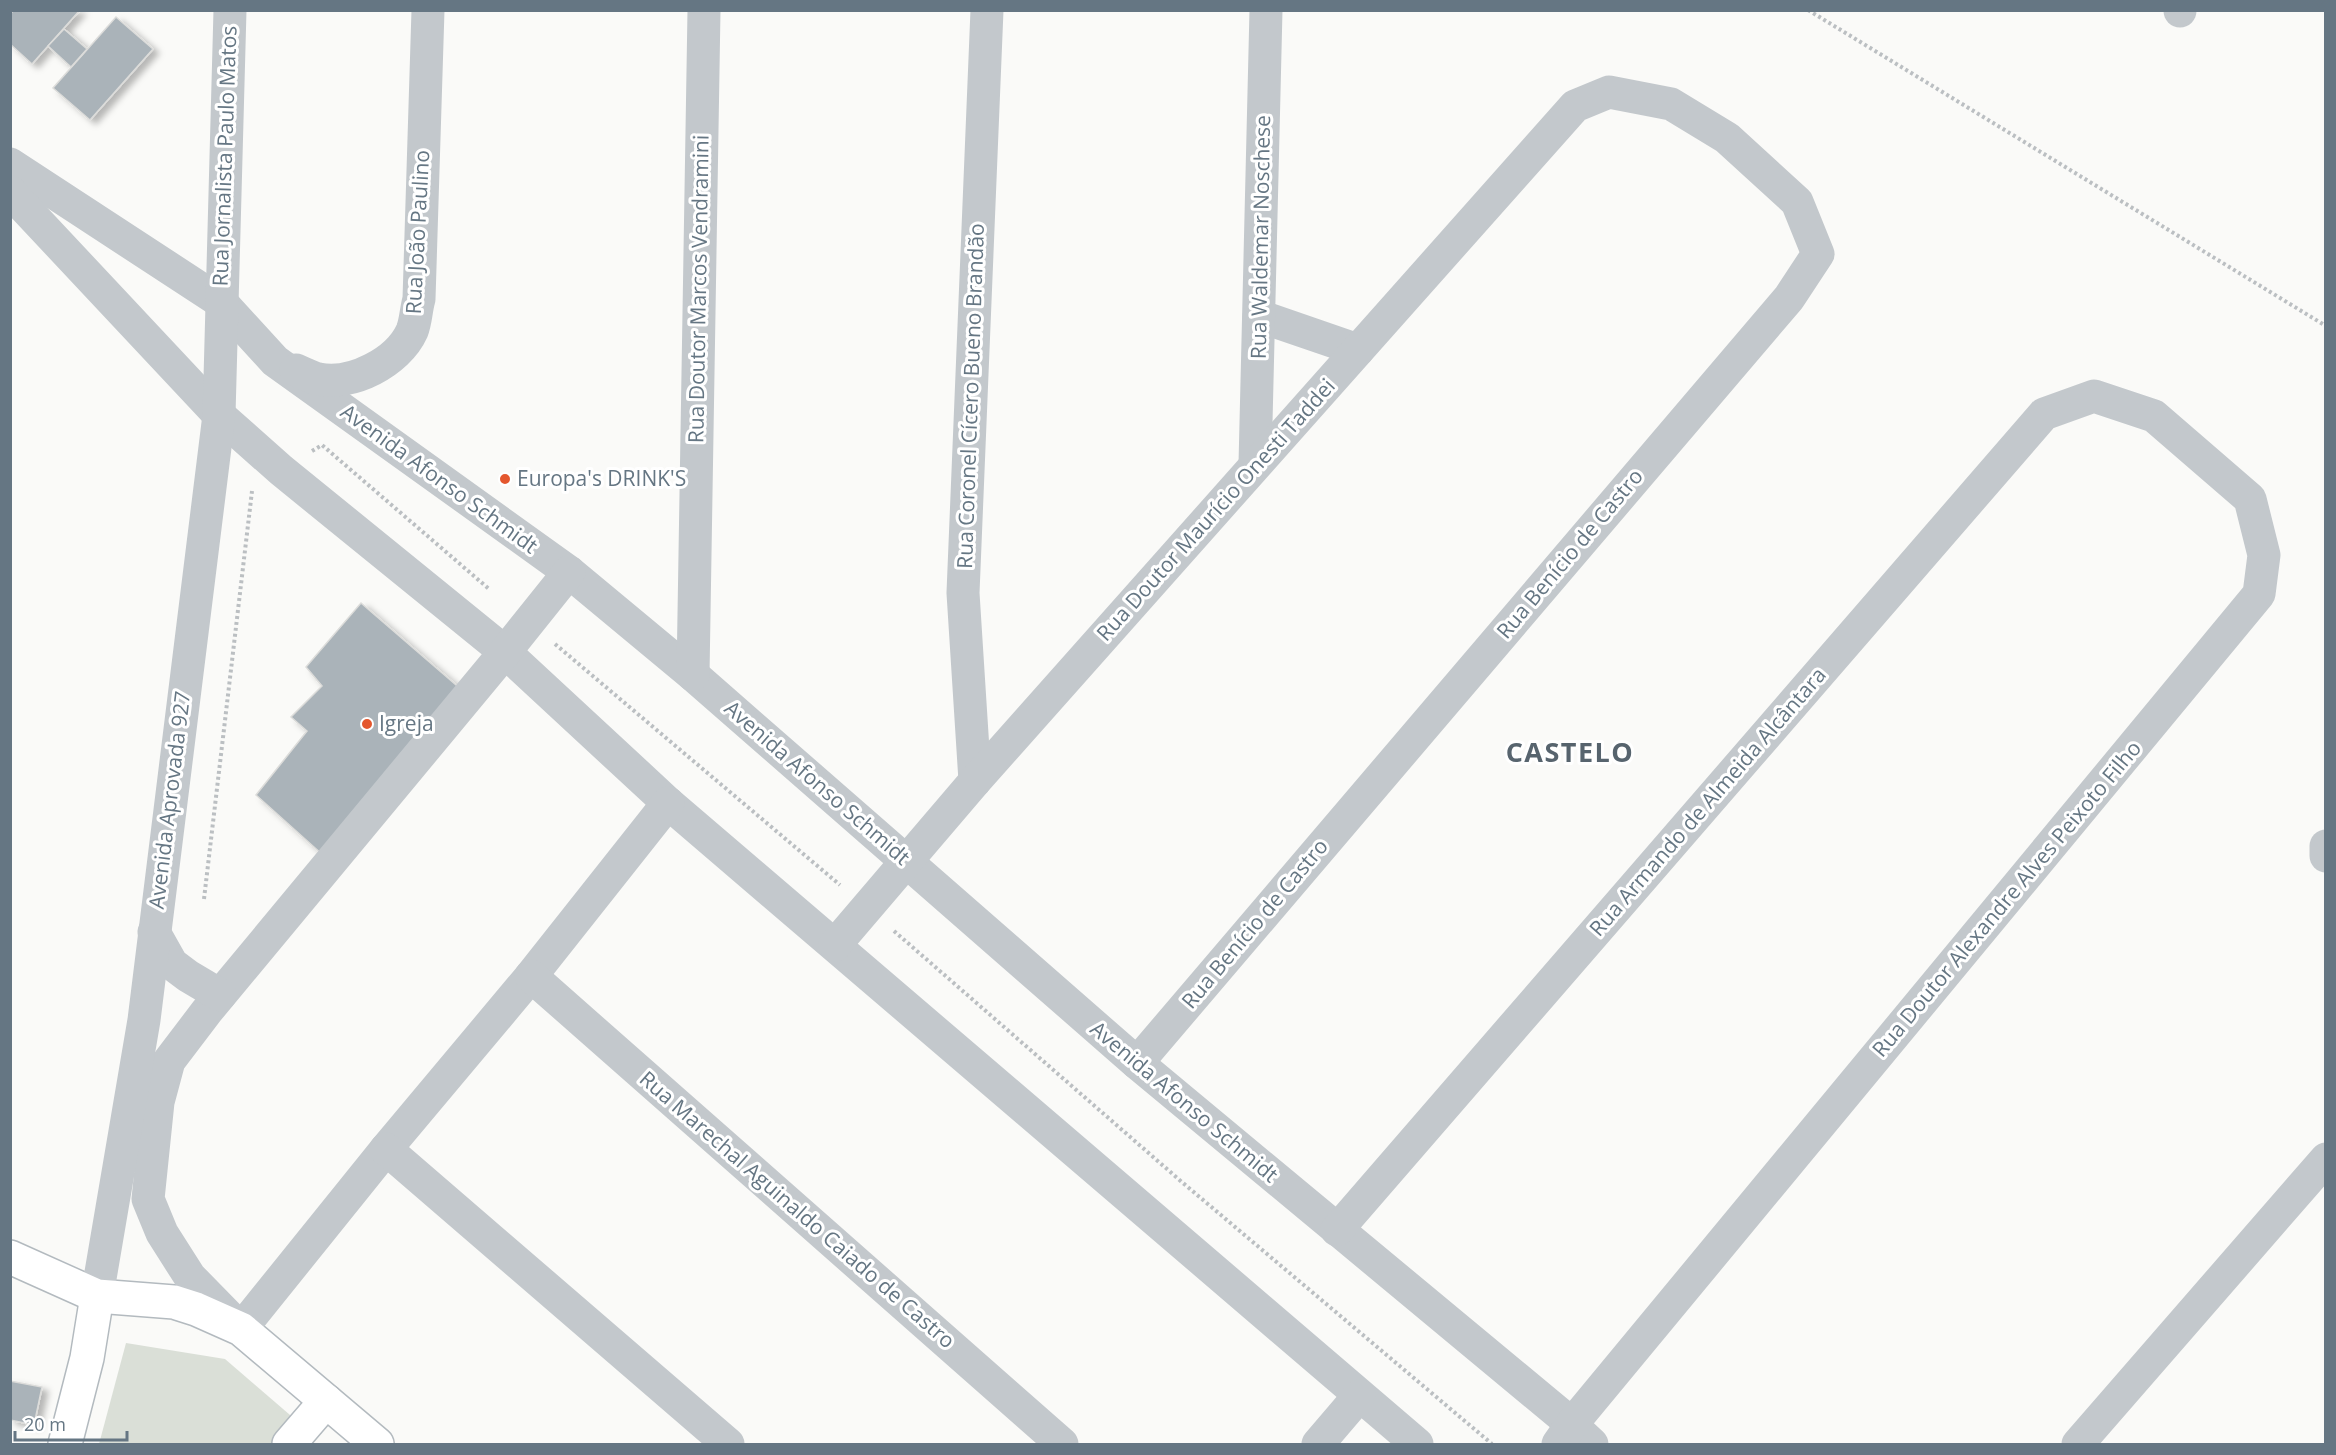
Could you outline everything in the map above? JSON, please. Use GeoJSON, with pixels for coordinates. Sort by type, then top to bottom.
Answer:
{"type":"FeatureCollection","features":[{"type":"Feature","properties":{"kind":"street","name":"Rua Jornalista Paulo Matos"},"geometry":{"type":"LineString","coordinates":[[221,302],[230,10]]}},
{"type":"Feature","properties":{"kind":"street","name":"Rua João Paulino"},"geometry":{"type":"LineString","coordinates":[[275,362],[318,379],[342,380],[362,374],[396,354],[412,330],[419,298],[428,10]]}},
{"type":"Feature","properties":{"kind":"street","name":"Rua Doutor Marcos Vendramini"},"geometry":{"type":"LineString","coordinates":[[693,675],[704,10]]}},
{"type":"Feature","properties":{"kind":"street","name":"Rua Coronel Cícero Bueno Brandão"},"geometry":{"type":"LineString","coordinates":[[975,782],[963,593],[987,10]]}},
{"type":"Feature","properties":{"kind":"street","name":"Rua Waldemar Noschese"},"geometry":{"type":"LineString","coordinates":[[1255,464],[1266,10]]}},
{"type":"Feature","properties":{"kind":"street","name":"Rua Doutor Maurício Onesti Taddei"},"geometry":{"type":"LineString","coordinates":[[835,945],[1255,464],[1575,106],[1609,92]]}},
{"type":"Feature","properties":{"kind":"street","name":"Rua Benício de Castro"},"geometry":{"type":"LineString","coordinates":[[1137,1063],[1789,298],[1818,254],[1797,202],[1727,138],[1671,104],[1609,92]]}},
{"type":"Feature","properties":{"kind":"street","name":"Avenida Afonso Schmidt"},"geometry":{"type":"LineString","coordinates":[[10,164],[221,302],[275,362],[568,572],[693,675],[1137,1063],[1337,1230],[1574,1438]]}},
{"type":"Feature","properties":{"kind":"street"},"geometry":{"type":"LineString","coordinates":[[10,192],[219,415],[280,470],[505,652],[668,803],[1417,1444]]}},
{"type":"Feature","properties":{"kind":"street","name":"Avenida Aprovada 927"},"geometry":{"type":"LineString","coordinates":[[97,1296],[144,1020],[219,415],[221,302]]}},
{"type":"Feature","properties":{"kind":"street"},"geometry":{"type":"LineString","coordinates":[[1259,316],[1358,350]]}},
{"type":"Feature","properties":{"kind":"street","name":"Rua Armando de Almeida Alcântara"},"geometry":{"type":"LineString","coordinates":[[1337,1230],[2044,414],[2094,396]]}},
{"type":"Feature","properties":{"kind":"street","name":"Rua Doutor Alexandre Alves Peixoto Filho"},"geometry":{"type":"LineString","coordinates":[[1574,1438],[2259,594],[2265,555],[2250,499],[2154,416],[2094,396]]}},
{"type":"Feature","properties":{"kind":"street"},"geometry":{"type":"LineString","coordinates":[[377,1444],[241,1329],[190,1277],[162,1233],[148,1199],[158,1102],[169,1061],[220,995],[505,652],[568,572]]}},
{"type":"Feature","properties":{"kind":"street"},"geometry":{"type":"LineString","coordinates":[[241,1329],[386,1149],[531,976],[668,803]]}},
{"type":"Feature","properties":{"kind":"street"},"geometry":{"type":"LineString","coordinates":[[2325,846],[2325,856]]}},
{"type":"Feature","properties":{"kind":"street"},"geometry":{"type":"LineString","coordinates":[[154,932],[172,964],[220,995]]}},
{"type":"Feature","properties":{"kind":"street","name":"Rua Marechal Aguinaldo Caiado de Castro"},"geometry":{"type":"LineString","coordinates":[[531,976],[1062,1444]]}},
{"type":"Feature","properties":{"kind":"street"},"geometry":{"type":"LineString","coordinates":[[386,1149],[728,1444]]}},
{"type":"Feature","properties":{"kind":"street"},"geometry":{"type":"LineString","coordinates":[[2078,1444],[2325,1159]]}},
{"type":"Feature","properties":{"kind":"street"},"geometry":{"type":"LineString","coordinates":[[10,1257],[97,1296],[174,1302],[241,1329]]}},
{"type":"Feature","properties":{"kind":"street"},"geometry":{"type":"LineString","coordinates":[[65,1444],[87,1358],[97,1296]]}},
{"type":"Feature","properties":{"kind":"street"},"geometry":{"type":"LineString","coordinates":[[1318,1444],[1359,1396]]}},
{"type":"Feature","properties":{"kind":"street"},"geometry":{"type":"LineString","coordinates":[[289,1444],[326,1401]]}},
{"type":"Feature","properties":{"kind":"path"},"geometry":{"type":"LineString","coordinates":[[1808,10],[2325,326]]}},
{"type":"Feature","properties":{"kind":"shaded area"},"geometry":{"type":"Polygon","coordinates":[[[126,1343],[225,1359],[297,1421],[275,1444],[99,1444],[126,1343]]]}},
{"type":"Feature","properties":{"kind":"building"},"geometry":{"type":"Polygon","coordinates":[[[14,10],[80,10],[32,64],[10,44],[10,14],[14,10]]]}},
{"type":"Feature","properties":{"kind":"building"},"geometry":{"type":"Polygon","coordinates":[[[116,17],[153,49],[90,120],[53,88],[116,17]]]}},
{"type":"Feature","properties":{"kind":"building"},"geometry":{"type":"Polygon","coordinates":[[[64,29],[87,49],[71,67],[48,46],[64,29]]]}},
{"type":"Feature","properties":{"kind":"building","name":"Igreja"},"geometry":{"type":"Polygon","coordinates":[[[361,603],[463,691],[324,856],[256,795],[307,731],[291,717],[322,686],[306,667],[361,603]]]}},
{"type":"Feature","properties":{"kind":"building"},"geometry":{"type":"Polygon","coordinates":[[[10,1381],[42,1387],[34,1425],[10,1420],[10,1381]]]}},
{"type":"Feature","properties":{"kind":"place","name":"Europa's DRINK'S"},"geometry":{"type":"Point","coordinates":[505,479]}},
{"type":"Feature","properties":{"kind":"place","name":"Igreja"},"geometry":{"type":"Point","coordinates":[367,724]}},
{"type":"Feature","properties":{"kind":"district","name":"CASTELO"},"geometry":{"type":"Point","coordinates":[1570,753]}}]}
